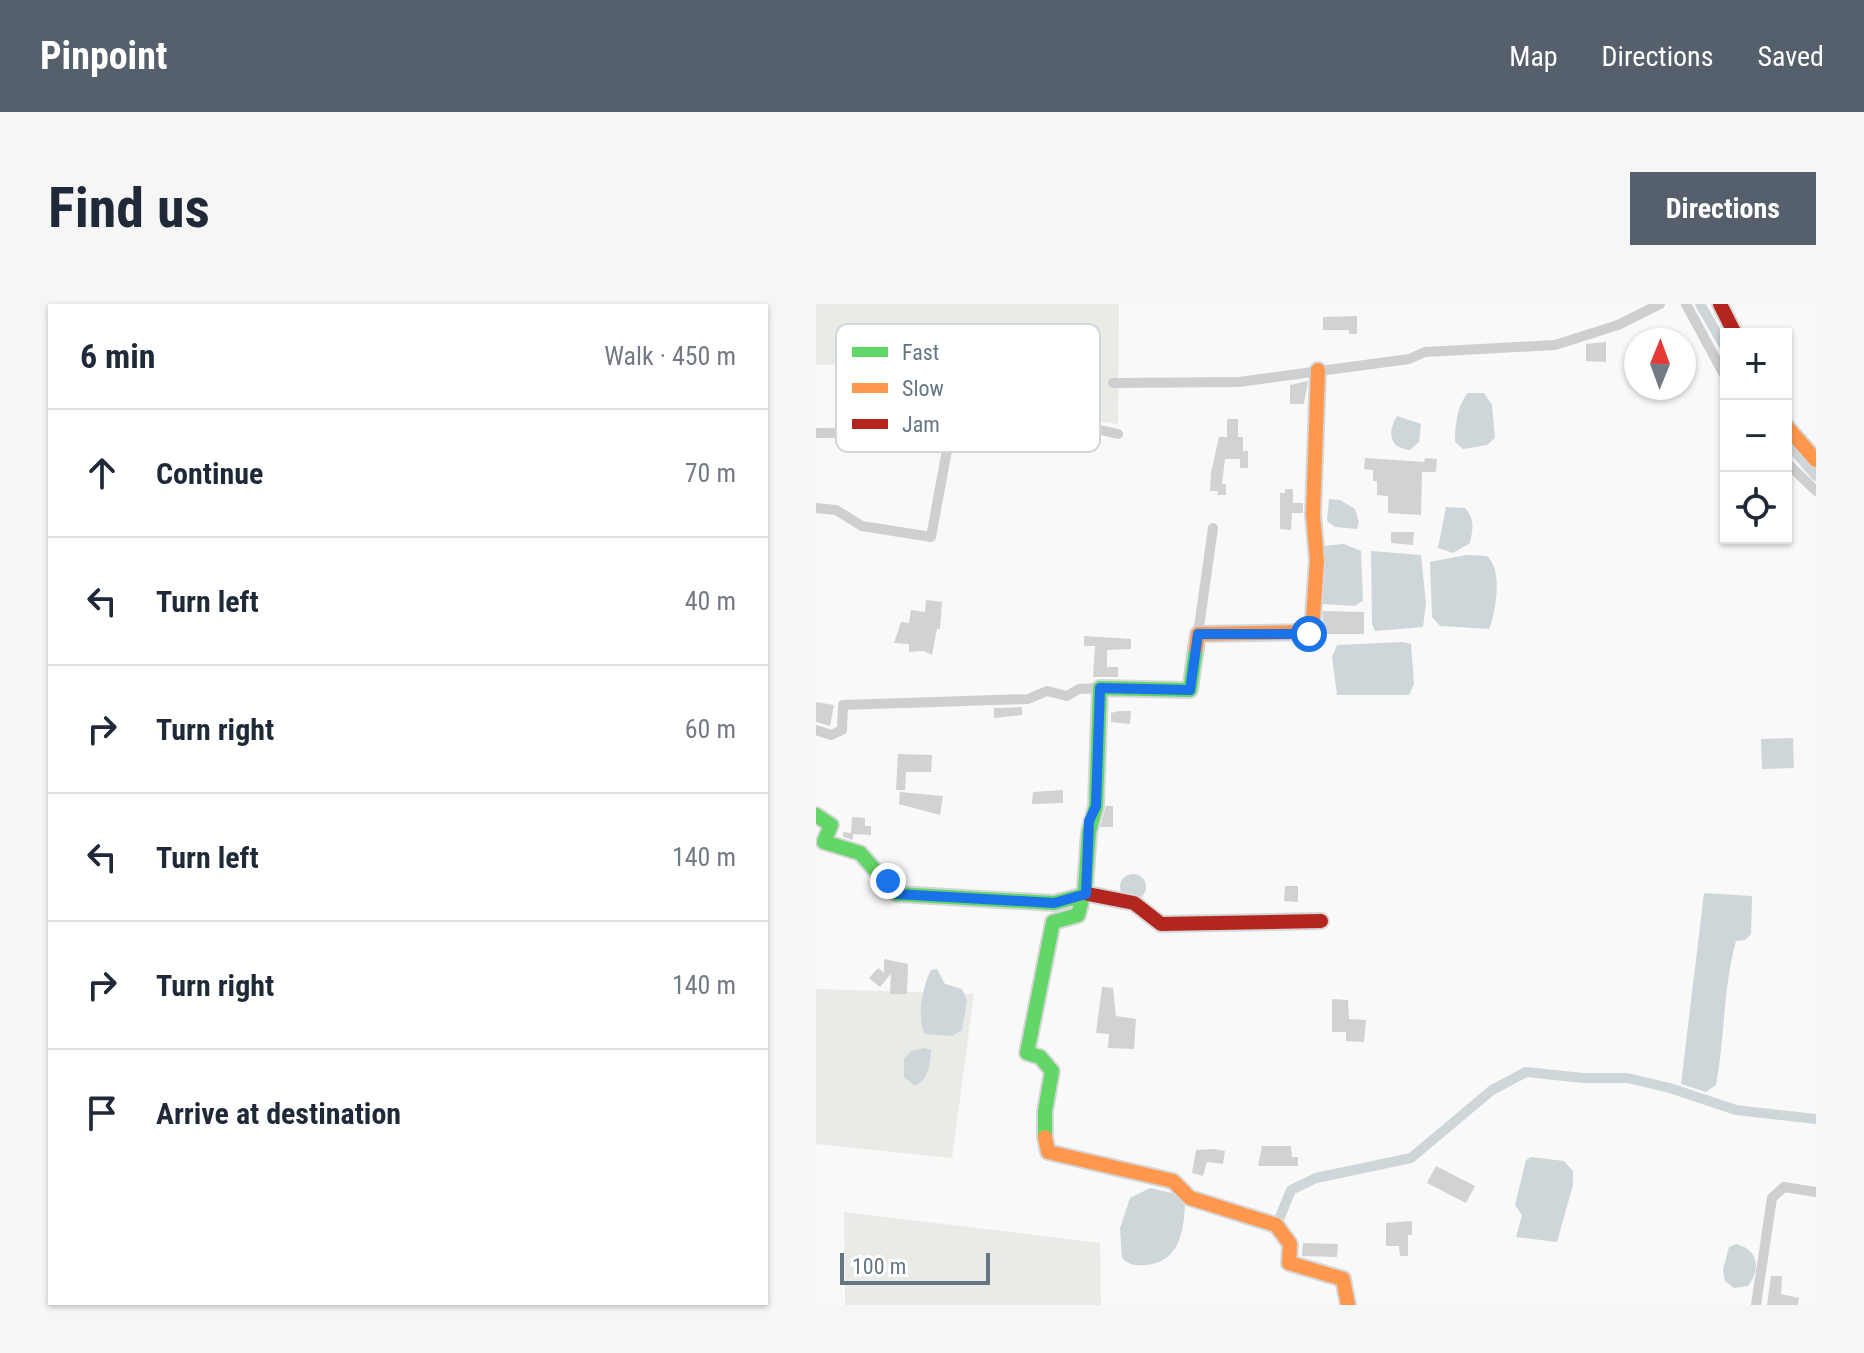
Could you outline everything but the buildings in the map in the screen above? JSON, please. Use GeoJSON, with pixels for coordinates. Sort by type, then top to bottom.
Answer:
{"type":"FeatureCollection","features":[{"type":"Feature","properties":{"kind":"street"},"geometry":{"type":"LineString","coordinates":[[1113,383],[1239,382],[1409,359],[1425,352],[1555,345],[1618,325],[1660,304]]}},
{"type":"Feature","properties":{"kind":"street"},"geometry":{"type":"LineString","coordinates":[[1686,304],[1720,367]]}},
{"type":"Feature","properties":{"kind":"street"},"geometry":{"type":"LineString","coordinates":[[1720,304],[1732,328]]}},
{"type":"Feature","properties":{"kind":"street"},"geometry":{"type":"LineString","coordinates":[[1198,634],[1312,632],[1317,560],[1313,515],[1318,370]]}},
{"type":"Feature","properties":{"kind":"street"},"geometry":{"type":"LineString","coordinates":[[1100,430],[1118,434]]}},
{"type":"Feature","properties":{"kind":"street"},"geometry":{"type":"LineString","coordinates":[[816,433],[836,434]]}},
{"type":"Feature","properties":{"kind":"street"},"geometry":{"type":"LineString","coordinates":[[1792,433],[1816,460]]}},
{"type":"Feature","properties":{"kind":"street"},"geometry":{"type":"LineString","coordinates":[[816,508],[836,510],[862,526],[931,537],[947,452]]}},
{"type":"Feature","properties":{"kind":"street"},"geometry":{"type":"LineString","coordinates":[[1792,468],[1816,491]]}},
{"type":"Feature","properties":{"kind":"street"},"geometry":{"type":"LineString","coordinates":[[816,730],[831,735],[842,730],[843,705],[1028,699],[1047,691],[1067,696],[1079,689],[1100,688],[1190,690],[1213,528]]}},
{"type":"Feature","properties":{"kind":"street"},"geometry":{"type":"LineString","coordinates":[[1100,688],[1096,806],[1089,821],[1086,894],[1078,915],[1053,922],[1027,1053],[1040,1057],[1052,1071],[1042,1110],[1042,1131],[1048,1152],[1173,1181],[1190,1198],[1276,1225],[1290,1244],[1289,1263],[1295,1268],[1323,1271],[1343,1279],[1348,1305]]}},
{"type":"Feature","properties":{"kind":"street"},"geometry":{"type":"LineString","coordinates":[[816,815],[831,825],[824,842],[860,853],[896,894],[1054,903],[1086,894],[1134,903],[1161,924],[1321,921]]}},
{"type":"Feature","properties":{"kind":"street"},"geometry":{"type":"LineString","coordinates":[[1756,1305],[1772,1198],[1784,1187],[1816,1192]]}},
{"type":"Feature","properties":{"kind":"shaded area"},"geometry":{"type":"Polygon","coordinates":[[[816,304],[1119,304],[1118,424],[1100,421],[1100,324],[836,324],[836,364],[816,365],[816,304]]]}},
{"type":"Feature","properties":{"kind":"shaded area"},"geometry":{"type":"Polygon","coordinates":[[[1468,393],[1484,393],[1492,405],[1495,438],[1487,445],[1463,449],[1455,442],[1455,429],[1459,410],[1468,393]]]}},
{"type":"Feature","properties":{"kind":"shaded area"},"geometry":{"type":"Polygon","coordinates":[[[1397,416],[1421,424],[1419,442],[1410,450],[1398,446],[1392,439],[1397,416]]]}},
{"type":"Feature","properties":{"kind":"shaded area"},"geometry":{"type":"Polygon","coordinates":[[[1329,499],[1340,500],[1355,509],[1359,522],[1357,529],[1335,527],[1327,521],[1329,499]]]}},
{"type":"Feature","properties":{"kind":"shaded area"},"geometry":{"type":"Polygon","coordinates":[[[1446,507],[1465,508],[1472,520],[1470,543],[1453,553],[1438,548],[1446,507]]]}},
{"type":"Feature","properties":{"kind":"shaded area"},"geometry":{"type":"Polygon","coordinates":[[[1344,544],[1361,551],[1363,601],[1354,606],[1322,604],[1323,546],[1344,544]]]}},
{"type":"Feature","properties":{"kind":"shaded area"},"geometry":{"type":"Polygon","coordinates":[[[1371,551],[1421,555],[1426,603],[1423,627],[1375,631],[1372,624],[1371,551]]]}},
{"type":"Feature","properties":{"kind":"shaded area"},"geometry":{"type":"Polygon","coordinates":[[[1466,555],[1487,556],[1495,571],[1496,602],[1489,629],[1440,626],[1432,617],[1430,562],[1466,555]]]}},
{"type":"Feature","properties":{"kind":"shaded area"},"geometry":{"type":"Polygon","coordinates":[[[1411,644],[1414,684],[1409,695],[1337,695],[1332,657],[1337,645],[1411,644]]]}},
{"type":"Feature","properties":{"kind":"shaded area"},"geometry":{"type":"Polygon","coordinates":[[[1793,738],[1794,768],[1762,769],[1761,739],[1793,738]]]}},
{"type":"Feature","properties":{"kind":"shaded area"},"geometry":{"type":"Polygon","coordinates":[[[1133,874],[1142,878],[1146,887],[1142,896],[1133,900],[1124,896],[1120,887],[1124,878],[1133,874]]]}},
{"type":"Feature","properties":{"kind":"shaded area"},"geometry":{"type":"Polygon","coordinates":[[[1704,893],[1752,896],[1751,934],[1745,940],[1736,941],[1732,959],[1716,1085],[1706,1092],[1681,1084],[1704,893]]]}},
{"type":"Feature","properties":{"kind":"shaded area"},"geometry":{"type":"Polygon","coordinates":[[[937,969],[945,984],[962,989],[967,1001],[962,1030],[952,1036],[925,1034],[922,1028],[925,984],[931,970],[937,969]]]}},
{"type":"Feature","properties":{"kind":"shaded area"},"geometry":{"type":"Polygon","coordinates":[[[816,989],[974,994],[952,1158],[816,1144],[816,989]]]}},
{"type":"Feature","properties":{"kind":"shaded area"},"geometry":{"type":"Polygon","coordinates":[[[931,1050],[929,1066],[926,1075],[915,1086],[904,1077],[904,1059],[911,1051],[931,1050]]]}},
{"type":"Feature","properties":{"kind":"shaded area"},"geometry":{"type":"Polygon","coordinates":[[[1531,1157],[1564,1161],[1573,1171],[1573,1185],[1557,1242],[1516,1237],[1522,1215],[1515,1205],[1526,1160],[1531,1157]]]}},
{"type":"Feature","properties":{"kind":"shaded area"},"geometry":{"type":"Polygon","coordinates":[[[1150,1188],[1172,1193],[1185,1203],[1181,1235],[1173,1252],[1166,1258],[1146,1265],[1133,1264],[1122,1258],[1120,1228],[1130,1198],[1150,1188]]]}},
{"type":"Feature","properties":{"kind":"shaded area"},"geometry":{"type":"Polygon","coordinates":[[[844,1212],[1100,1243],[1101,1305],[845,1305],[844,1212]]]}},
{"type":"Feature","properties":{"kind":"shaded area"},"geometry":{"type":"Polygon","coordinates":[[[1736,1244],[1749,1250],[1756,1266],[1748,1286],[1734,1288],[1725,1281],[1723,1270],[1729,1247],[1736,1244]]]}},
{"type":"Feature","properties":{"kind":"waterway"},"geometry":{"type":"LineString","coordinates":[[1700,304],[1720,339]]}},
{"type":"Feature","properties":{"kind":"waterway"},"geometry":{"type":"LineString","coordinates":[[1792,448],[1816,476]]}},
{"type":"Feature","properties":{"kind":"waterway"},"geometry":{"type":"LineString","coordinates":[[1280,1217],[1291,1190],[1316,1178],[1411,1158],[1492,1090],[1526,1072],[1583,1078],[1627,1078],[1670,1088],[1736,1110],[1816,1119]]}},
{"type":"Feature","properties":{"kind":"traffic: fast"},"geometry":{"type":"LineString","coordinates":[[1045,1137],[1045,1111],[1052,1071],[1040,1057],[1027,1053],[1053,922],[1078,915],[1085,888],[1089,832],[1096,806],[1100,688],[1190,690],[1196,648]]}},
{"type":"Feature","properties":{"kind":"traffic: fast"},"geometry":{"type":"LineString","coordinates":[[816,815],[831,825],[824,842],[860,853],[896,894],[1054,903],[1088,894]]}},
{"type":"Feature","properties":{"kind":"traffic: slow"},"geometry":{"type":"LineString","coordinates":[[1196,648],[1198,634],[1312,632],[1317,560],[1313,515],[1318,370]]}},
{"type":"Feature","properties":{"kind":"traffic: slow"},"geometry":{"type":"LineString","coordinates":[[1792,433],[1816,460]]}},
{"type":"Feature","properties":{"kind":"traffic: slow"},"geometry":{"type":"LineString","coordinates":[[1045,1137],[1048,1152],[1173,1181],[1190,1198],[1276,1225],[1290,1244],[1289,1263],[1343,1279],[1348,1305]]}},
{"type":"Feature","properties":{"kind":"traffic: jam"},"geometry":{"type":"LineString","coordinates":[[1720,304],[1732,328]]}},
{"type":"Feature","properties":{"kind":"traffic: jam"},"geometry":{"type":"LineString","coordinates":[[1088,894],[1134,903],[1161,924],[1321,921]]}},
{"type":"Feature","properties":{"kind":"route"},"geometry":{"type":"LineString","coordinates":[[888,881],[896,894],[924,897],[1054,903],[1086,894],[1089,821],[1096,806],[1095,758],[1100,688],[1190,690],[1198,634],[1309,634]]}}]}
